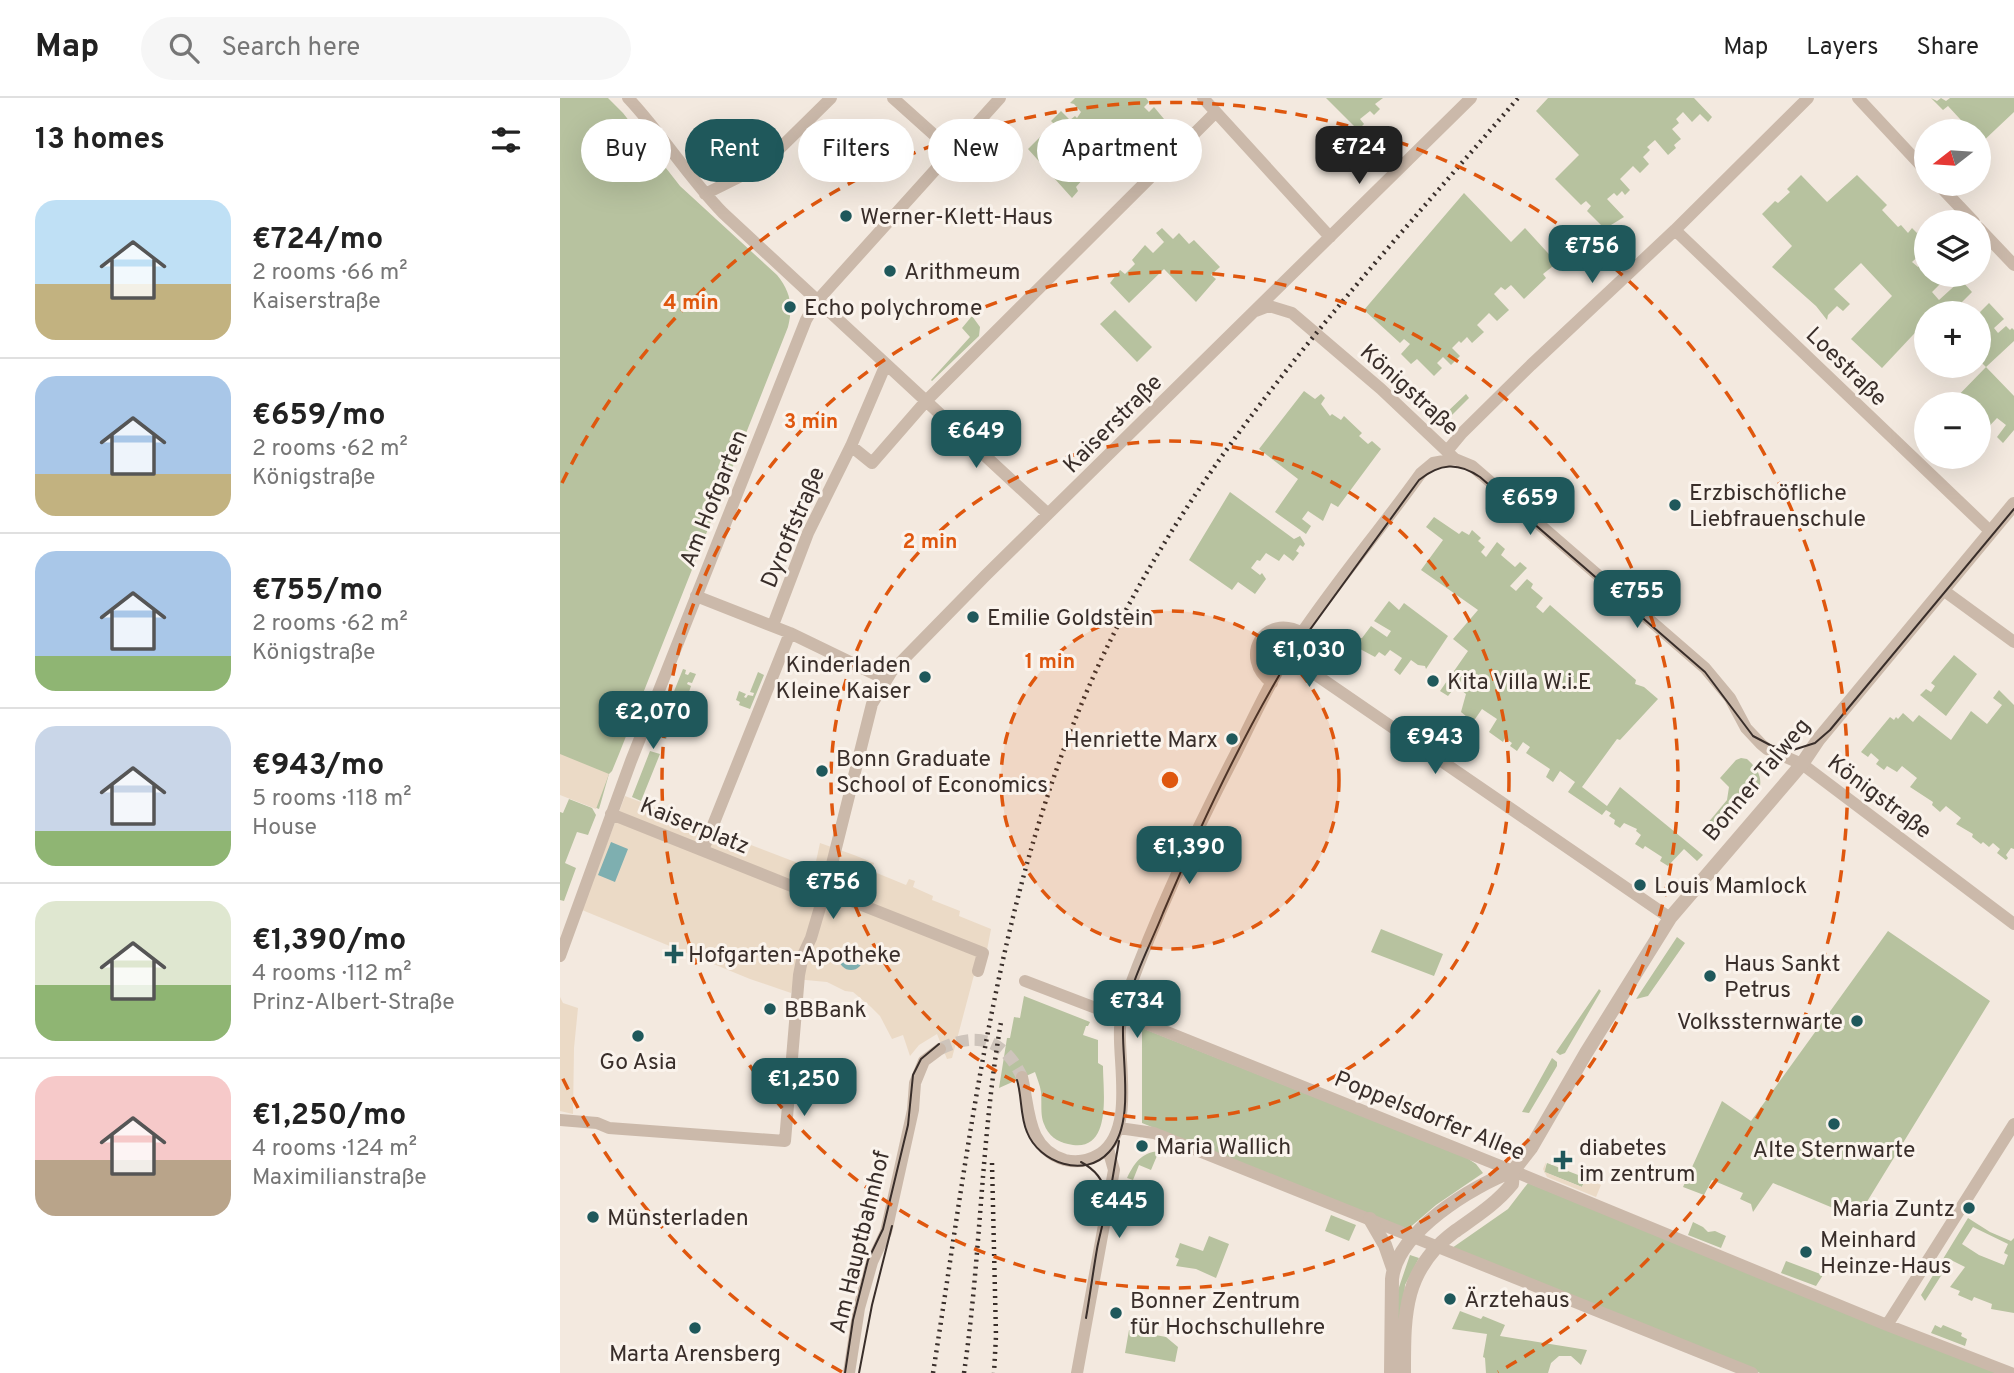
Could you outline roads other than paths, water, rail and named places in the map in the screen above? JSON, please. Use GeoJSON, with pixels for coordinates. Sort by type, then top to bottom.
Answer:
{"type":"FeatureCollection","features":[{"type":"Feature","properties":{"kind":"street"},"geometry":{"type":"LineString","coordinates":[[628,98],[705,194],[1048,514]]}},
{"type":"Feature","properties":{"kind":"street"},"geometry":{"type":"LineString","coordinates":[[705,194],[763,165],[831,98]]}},
{"type":"Feature","properties":{"kind":"street"},"geometry":{"type":"LineString","coordinates":[[893,98],[928,129]]}},
{"type":"Feature","properties":{"kind":"street","name":"Am Hofgarten"},"geometry":{"type":"LineString","coordinates":[[980,119],[1000,98]]}},
{"type":"Feature","properties":{"kind":"street"},"geometry":{"type":"LineString","coordinates":[[1203,98],[1330,237]]}},
{"type":"Feature","properties":{"kind":"street","name":"Kaiserstraße"},"geometry":{"type":"LineString","coordinates":[[560,1120],[597,1123],[610,1128],[785,1141],[803,955],[811,938],[823,896],[872,704],[885,679],[1048,514],[1471,98]]}},
{"type":"Feature","properties":{"kind":"street"},"geometry":{"type":"LineString","coordinates":[[1858,98],[1914,158]]}},
{"type":"Feature","properties":{"kind":"street"},"geometry":{"type":"LineString","coordinates":[[1022,1077],[1030,1124],[1034,1136],[1043,1147],[1053,1155],[1079,1161],[1094,1158],[1108,1149],[1119,1128],[1122,1097],[1122,1017],[1126,995],[1187,848],[1287,655],[1421,473],[1433,463],[1451,455],[1531,365],[1675,230],[1805,99]]}},
{"type":"Feature","properties":{"kind":"street"},"geometry":{"type":"LineString","coordinates":[[851,446],[872,463],[926,401],[1216,112]]}},
{"type":"Feature","properties":{"kind":"street","name":"Am Hofgarten"},"geometry":{"type":"LineString","coordinates":[[560,956],[611,814],[806,320],[817,301],[928,176]]}},
{"type":"Feature","properties":{"kind":"street"},"geometry":{"type":"LineString","coordinates":[[1949,196],[1963,210]]}},
{"type":"Feature","properties":{"kind":"street","name":"Loestraße"},"geometry":{"type":"LineString","coordinates":[[1675,230],[1991,533]]}},
{"type":"Feature","properties":{"kind":"street"},"geometry":{"type":"LineString","coordinates":[[1991,241],[2014,265]]}},
{"type":"Feature","properties":{"kind":"street","name":"Königstraße"},"geometry":{"type":"LineString","coordinates":[[1250,315],[1269,306],[1292,313],[1381,388],[1451,455],[1472,466],[1705,668],[1730,698],[1746,728],[1761,744],[1802,764],[2014,924]]}},
{"type":"Feature","properties":{"kind":"street","name":"Dyroffstraße"},"geometry":{"type":"LineString","coordinates":[[773,625],[808,533],[851,446],[886,364]]}},
{"type":"Feature","properties":{"kind":"street","name":"Bonner Talweg"},"geometry":{"type":"LineString","coordinates":[[1404,1373],[1404,1331],[1409,1293],[1421,1264],[1436,1247],[1498,1200],[1512,1184],[1513,1171],[1531,1148],[1670,918],[1802,764],[1818,740],[2014,505]]}},
{"type":"Feature","properties":{"kind":"street"},"geometry":{"type":"LineString","coordinates":[[1943,590],[2014,642]]}},
{"type":"Feature","properties":{"kind":"street"},"geometry":{"type":"LineString","coordinates":[[696,596],[790,632],[885,679]]}},
{"type":"Feature","properties":{"kind":"street"},"geometry":{"type":"LineString","coordinates":[[1272,683],[1256,665],[1257,645],[1267,633],[1282,627],[1293,628],[1302,633]]}},
{"type":"Feature","properties":{"kind":"street"},"geometry":{"type":"LineString","coordinates":[[703,850],[790,632]]}},
{"type":"Feature","properties":{"kind":"street"},"geometry":{"type":"LineString","coordinates":[[1287,655],[1670,918]]}},
{"type":"Feature","properties":{"kind":"street","name":"Kaiserplatz"},"geometry":{"type":"LineString","coordinates":[[611,814],[804,891],[849,900],[983,953],[978,971]]}},
{"type":"Feature","properties":{"kind":"street","name":"Poppelsdorfer Allee"},"geometry":{"type":"LineString","coordinates":[[1025,981],[1137,1020],[2011,1373]]}},
{"type":"Feature","properties":{"kind":"street","name":"Am Hauptbahnhof"},"geometry":{"type":"LineString","coordinates":[[849,1373],[859,1308],[872,1262],[886,1232],[913,1110],[915,1083],[924,1061],[940,1049]]}},
{"type":"Feature","properties":{"kind":"street"},"geometry":{"type":"LineString","coordinates":[[1887,1325],[2014,1124]]}},
{"type":"Feature","properties":{"kind":"street"},"geometry":{"type":"LineString","coordinates":[[1119,1128],[1154,1133],[1752,1373]]}},
{"type":"Feature","properties":{"kind":"street"},"geometry":{"type":"LineString","coordinates":[[1077,1373],[1114,1170],[1108,1149]]}},
{"type":"Feature","properties":{"kind":"street"},"geometry":{"type":"LineString","coordinates":[[1393,1268],[1412,1238],[1435,1218],[1489,1180],[1513,1171]]}},
{"type":"Feature","properties":{"kind":"street"},"geometry":{"type":"LineString","coordinates":[[1370,1219],[1382,1238],[1393,1268],[1391,1373]]}},
{"type":"Feature","properties":{"kind":"water"},"geometry":{"type":"Polygon","coordinates":[[[611,842],[628,849],[615,882],[598,875],[611,842]]]}},
{"type":"Feature","properties":{"kind":"water"},"geometry":{"type":"Polygon","coordinates":[[[851,946],[859,950],[863,958],[859,966],[851,970],[843,966],[839,958],[843,950],[851,946]]]}},
{"type":"Feature","properties":{"kind":"tunnel"},"geometry":{"type":"LineString","coordinates":[[940,1049],[966,1040],[988,1042],[1007,1054],[1022,1077]]}},
{"type":"Feature","properties":{"kind":"tram line"},"geometry":{"type":"LineString","coordinates":[[1017,1080],[1027,1132],[1042,1152],[1064,1164],[1076,1166],[1088,1165],[1109,1152],[1117,1140],[1125,1110],[1123,1028],[1132,986],[1207,815],[1238,751],[1290,657],[1419,480],[1427,474],[1449,466],[1464,469],[1480,477],[1705,672],[1753,736],[1772,746],[1793,750],[1815,743],[1830,730],[2014,509]]}},
{"type":"Feature","properties":{"kind":"tram line"},"geometry":{"type":"LineString","coordinates":[[845,1373],[853,1320],[868,1260],[883,1229],[908,1125],[913,1075],[921,1059],[939,1044]]}},
{"type":"Feature","properties":{"kind":"tram line"},"geometry":{"type":"LineString","coordinates":[[1109,1199],[1119,1141]]}},
{"type":"Feature","properties":{"kind":"tram line"},"geometry":{"type":"LineString","coordinates":[[1081,1162],[1101,1180],[1106,1201],[1086,1318]]}},
{"type":"Feature","properties":{"kind":"tram line"},"geometry":{"type":"LineString","coordinates":[[859,1373],[872,1305],[892,1226]]}},
{"type":"Feature","properties":{"kind":"railway"},"geometry":{"type":"LineString","coordinates":[[933,1373],[973,1116],[1006,946],[1053,779],[1084,698],[1124,614],[1170,534],[1222,456],[1336,309],[1518,98]]}},
{"type":"Feature","properties":{"kind":"railway"},"geometry":{"type":"LineString","coordinates":[[964,1373],[989,1109],[1001,1022]]}},
{"type":"Feature","properties":{"kind":"railway"},"geometry":{"type":"LineString","coordinates":[[992,1163],[996,1336],[994,1373]]}},
{"type":"Feature","properties":{"kind":"place","name":"Werner-Klett-Haus"},"geometry":{"type":"Point","coordinates":[846,216]}},
{"type":"Feature","properties":{"kind":"place","name":"Arithmeum"},"geometry":{"type":"Point","coordinates":[890,271]}},
{"type":"Feature","properties":{"kind":"place","name":"Echo polychrome"},"geometry":{"type":"Point","coordinates":[790,307]}},
{"type":"Feature","properties":{"kind":"place","name":"Erzbischöfliche Liebfrauenschule"},"geometry":{"type":"Point","coordinates":[1675,505]}},
{"type":"Feature","properties":{"kind":"place","name":"Emilie Goldstein"},"geometry":{"type":"Point","coordinates":[973,617]}},
{"type":"Feature","properties":{"kind":"place","name":"Kinderladen Kleine Kaiser"},"geometry":{"type":"Point","coordinates":[925,677]}},
{"type":"Feature","properties":{"kind":"place","name":"Kita Villa W.i.E"},"geometry":{"type":"Point","coordinates":[1433,681]}},
{"type":"Feature","properties":{"kind":"place","name":"Henriette Marx"},"geometry":{"type":"Point","coordinates":[1232,739]}},
{"type":"Feature","properties":{"kind":"place","name":"Bonn Graduate School of Economics"},"geometry":{"type":"Point","coordinates":[822,771]}},
{"type":"Feature","properties":{"kind":"place","name":"Louis Mamlock"},"geometry":{"type":"Point","coordinates":[1640,885]}},
{"type":"Feature","properties":{"kind":"place","name":"Hofgarten-Apotheke"},"geometry":{"type":"Point","coordinates":[674,954]}},
{"type":"Feature","properties":{"kind":"place","name":"Haus Sankt Petrus"},"geometry":{"type":"Point","coordinates":[1710,976]}},
{"type":"Feature","properties":{"kind":"place","name":"BBBank"},"geometry":{"type":"Point","coordinates":[770,1009]}},
{"type":"Feature","properties":{"kind":"place","name":"Volkssternwarte"},"geometry":{"type":"Point","coordinates":[1857,1021]}},
{"type":"Feature","properties":{"kind":"place","name":"Go Asia"},"geometry":{"type":"Point","coordinates":[638,1036]}},
{"type":"Feature","properties":{"kind":"place","name":"Alte Sternwarte"},"geometry":{"type":"Point","coordinates":[1834,1124]}},
{"type":"Feature","properties":{"kind":"place","name":"Maria Wallich"},"geometry":{"type":"Point","coordinates":[1142,1146]}},
{"type":"Feature","properties":{"kind":"place","name":"diabetes im zentrum"},"geometry":{"type":"Point","coordinates":[1563,1160]}},
{"type":"Feature","properties":{"kind":"place","name":"Maria Zuntz"},"geometry":{"type":"Point","coordinates":[1969,1208]}},
{"type":"Feature","properties":{"kind":"place","name":"Münsterladen"},"geometry":{"type":"Point","coordinates":[593,1217]}},
{"type":"Feature","properties":{"kind":"place","name":"Meinhard Heinze-Haus"},"geometry":{"type":"Point","coordinates":[1806,1252]}},
{"type":"Feature","properties":{"kind":"place","name":"Ärztehaus"},"geometry":{"type":"Point","coordinates":[1450,1299]}},
{"type":"Feature","properties":{"kind":"place","name":"Bonner Zentrum für Hochschullehre"},"geometry":{"type":"Point","coordinates":[1116,1313]}},
{"type":"Feature","properties":{"kind":"place","name":"Marta Arensberg"},"geometry":{"type":"Point","coordinates":[695,1328]}}]}
